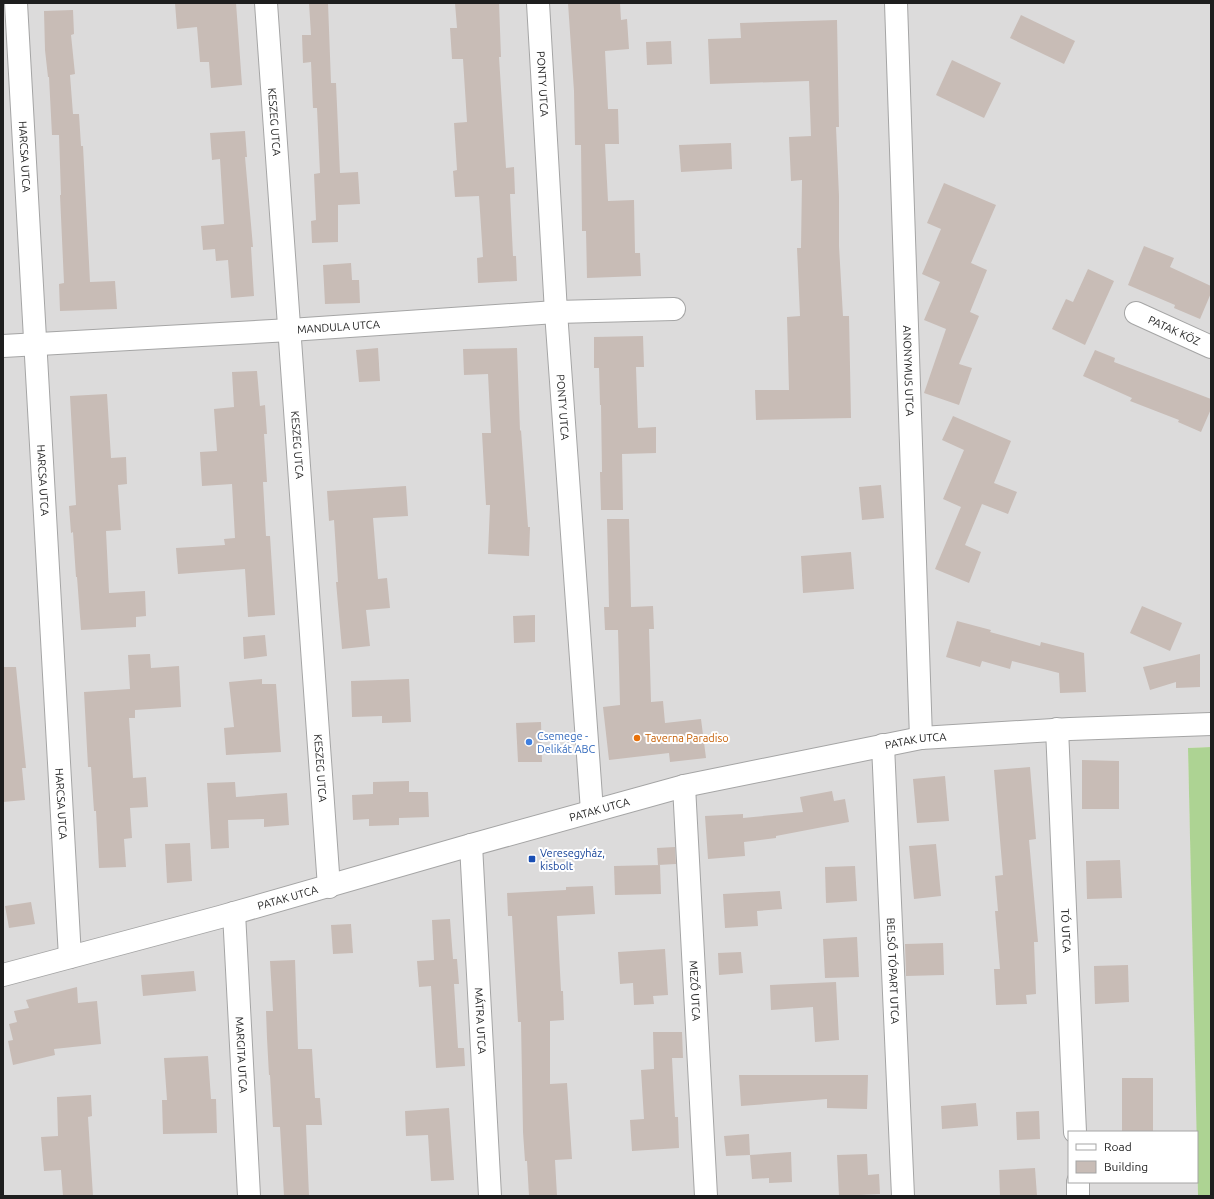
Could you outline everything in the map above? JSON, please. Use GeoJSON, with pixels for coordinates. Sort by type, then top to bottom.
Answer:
{"type":"FeatureCollection","features":[{"type":"Feature","properties":{"kind":"street","name":"HARCSA UTCA"},"geometry":{"type":"LineString","coordinates":[[16,3],[70,957]]}},
{"type":"Feature","properties":{"kind":"street","name":"KESZEG UTCA"},"geometry":{"type":"LineString","coordinates":[[266,3],[329,886]]}},
{"type":"Feature","properties":{"kind":"street","name":"PONTY UTCA"},"geometry":{"type":"LineString","coordinates":[[538,3],[556,312],[592,811]]}},
{"type":"Feature","properties":{"kind":"street","name":"ANONYMUS UTCA"},"geometry":{"type":"LineString","coordinates":[[896,3],[921,738]]}},
{"type":"Feature","properties":{"kind":"street","name":"MANDULA UTCA"},"geometry":{"type":"LineString","coordinates":[[3,346],[35,343],[290,330],[556,312],[674,309]]}},
{"type":"Feature","properties":{"kind":"street","name":"PATAK KÖZ"},"geometry":{"type":"LineString","coordinates":[[1136,313],[1211,347]]}},
{"type":"Feature","properties":{"kind":"street","name":"PATAK UTCA"},"geometry":{"type":"LineString","coordinates":[[3,975],[234,913],[684,786],[921,738],[1057,729],[1211,724]]}},
{"type":"Feature","properties":{"kind":"street","name":"TÓ UTCA"},"geometry":{"type":"LineString","coordinates":[[1057,729],[1075,1131]]}},
{"type":"Feature","properties":{"kind":"street","name":"BELSŐ TÓPART UTCA"},"geometry":{"type":"LineString","coordinates":[[883,746],[903,1196]]}},
{"type":"Feature","properties":{"kind":"street","name":"MEZŐ UTCA"},"geometry":{"type":"LineString","coordinates":[[684,786],[706,1196]]}},
{"type":"Feature","properties":{"kind":"street","name":"MÁTRA UTCA"},"geometry":{"type":"LineString","coordinates":[[471,845],[490,1196]]}},
{"type":"Feature","properties":{"kind":"street","name":"MARGITA UTCA"},"geometry":{"type":"LineString","coordinates":[[234,913],[249,1196]]}},
{"type":"Feature","properties":{"kind":"street"},"geometry":{"type":"LineString","coordinates":[[1078,1183],[1078,1196]]}},
{"type":"Feature","properties":{"kind":"shaded area"},"geometry":{"type":"Polygon","coordinates":[[[3,3],[1211,3],[1211,747],[1188,748],[1197,1131],[1068,1131],[1068,1183],[1198,1183],[1198,1196],[3,1196],[3,3]]]}},
{"type":"Feature","properties":{"kind":"green space"},"geometry":{"type":"Polygon","coordinates":[[[1211,747],[1211,1196],[1198,1196],[1198,1131],[1197,1131],[1188,748],[1211,747]]]}},
{"type":"Feature","properties":{"kind":"building"},"geometry":{"type":"Polygon","coordinates":[[[175,3],[236,3],[242,85],[211,88],[209,62],[200,62],[197,27],[177,29],[175,3]]]}},
{"type":"Feature","properties":{"kind":"building"},"geometry":{"type":"Polygon","coordinates":[[[309,3],[328,3],[331,83],[336,83],[340,173],[358,172],[360,204],[338,205],[338,242],[312,243],[311,221],[316,220],[314,174],[320,173],[317,108],[313,108],[311,62],[303,63],[302,35],[311,35],[309,3]]]}},
{"type":"Feature","properties":{"kind":"building"},"geometry":{"type":"Polygon","coordinates":[[[455,3],[499,3],[501,57],[499,57],[506,168],[514,167],[515,194],[510,194],[513,256],[516,256],[517,281],[478,283],[477,258],[483,257],[479,196],[455,197],[453,171],[457,170],[454,123],[467,122],[463,59],[452,59],[450,28],[457,28],[455,3]]]}},
{"type":"Feature","properties":{"kind":"building"},"geometry":{"type":"Polygon","coordinates":[[[568,3],[620,3],[621,20],[627,19],[629,49],[605,51],[608,109],[618,109],[619,144],[605,144],[608,201],[634,200],[635,253],[640,253],[641,276],[587,278],[586,231],[582,231],[581,145],[575,145],[574,91],[568,3]]]}},
{"type":"Feature","properties":{"kind":"building"},"geometry":{"type":"Polygon","coordinates":[[[73,10],[74,34],[71,35],[75,74],[70,75],[73,114],[79,114],[81,146],[83,146],[90,282],[115,281],[117,309],[60,311],[59,284],[64,283],[59,135],[52,135],[49,77],[45,50],[44,11],[73,10]]]}},
{"type":"Feature","properties":{"kind":"building"},"geometry":{"type":"Polygon","coordinates":[[[1021,15],[1075,41],[1064,64],[1010,38],[1021,15]]]}},
{"type":"Feature","properties":{"kind":"building"},"geometry":{"type":"Polygon","coordinates":[[[837,20],[839,127],[836,127],[839,196],[839,246],[843,316],[849,316],[851,418],[756,420],[755,390],[789,390],[787,317],[800,316],[797,248],[801,248],[802,180],[791,181],[789,137],[811,136],[809,81],[710,84],[708,39],[741,38],[740,23],[837,20]]]}},
{"type":"Feature","properties":{"kind":"building"},"geometry":{"type":"Polygon","coordinates":[[[671,41],[672,64],[647,65],[646,42],[671,41]]]}},
{"type":"Feature","properties":{"kind":"building"},"geometry":{"type":"Polygon","coordinates":[[[952,60],[1001,83],[984,118],[936,95],[952,60]]]}},
{"type":"Feature","properties":{"kind":"building"},"geometry":{"type":"Polygon","coordinates":[[[245,131],[247,157],[245,157],[253,247],[251,247],[254,296],[231,298],[228,260],[216,261],[215,249],[203,250],[201,226],[224,224],[220,159],[212,160],[210,133],[245,131]]]}},
{"type":"Feature","properties":{"kind":"building"},"geometry":{"type":"Polygon","coordinates":[[[731,143],[732,169],[681,172],[679,145],[731,143]]]}},
{"type":"Feature","properties":{"kind":"building"},"geometry":{"type":"Polygon","coordinates":[[[944,183],[996,205],[971,263],[987,270],[970,312],[979,316],[959,364],[972,368],[959,405],[924,393],[946,329],[924,320],[940,282],[922,274],[941,229],[927,223],[944,183]]]}},
{"type":"Feature","properties":{"kind":"building"},"geometry":{"type":"Polygon","coordinates":[[[1144,246],[1174,258],[1170,267],[1211,286],[1211,293],[1200,319],[1174,308],[1175,305],[1128,285],[1144,246]]]}},
{"type":"Feature","properties":{"kind":"building"},"geometry":{"type":"Polygon","coordinates":[[[351,263],[352,280],[359,280],[360,303],[325,304],[323,265],[351,263]]]}},
{"type":"Feature","properties":{"kind":"building"},"geometry":{"type":"Polygon","coordinates":[[[1088,269],[1114,281],[1085,345],[1052,329],[1066,299],[1073,302],[1088,269]]]}},
{"type":"Feature","properties":{"kind":"building"},"geometry":{"type":"Polygon","coordinates":[[[643,336],[644,367],[636,367],[638,428],[656,427],[656,453],[622,454],[623,510],[601,510],[601,405],[599,368],[594,368],[594,337],[643,336]]]}},
{"type":"Feature","properties":{"kind":"building"},"geometry":{"type":"Polygon","coordinates":[[[378,348],[380,381],[359,382],[356,350],[378,348]]]}},
{"type":"Feature","properties":{"kind":"building"},"geometry":{"type":"Polygon","coordinates":[[[517,348],[520,431],[521,430],[528,527],[530,527],[529,556],[488,554],[490,505],[486,505],[482,433],[491,433],[488,374],[464,375],[463,349],[517,348]]]}},
{"type":"Feature","properties":{"kind":"building"},"geometry":{"type":"Polygon","coordinates":[[[1095,350],[1115,358],[1114,362],[1211,399],[1211,409],[1201,432],[1178,422],[1179,420],[1130,401],[1132,398],[1083,376],[1095,350]]]}},
{"type":"Feature","properties":{"kind":"building"},"geometry":{"type":"Polygon","coordinates":[[[257,371],[260,406],[265,405],[267,434],[264,434],[267,482],[263,482],[266,536],[270,536],[275,615],[248,617],[245,569],[178,574],[176,548],[225,545],[224,539],[235,538],[232,484],[202,486],[200,452],[217,451],[214,409],[234,407],[232,372],[257,371]]]}},
{"type":"Feature","properties":{"kind":"building"},"geometry":{"type":"Polygon","coordinates":[[[107,394],[111,458],[126,457],[127,484],[118,485],[121,530],[106,531],[109,593],[145,591],[146,616],[136,617],[136,627],[81,630],[73,532],[71,533],[69,506],[76,505],[70,396],[107,394]]]}},
{"type":"Feature","properties":{"kind":"building"},"geometry":{"type":"Polygon","coordinates":[[[953,416],[1011,441],[994,483],[1017,492],[1008,514],[982,504],[965,545],[981,552],[969,583],[935,569],[961,507],[943,499],[964,450],[942,440],[953,416]]]}},
{"type":"Feature","properties":{"kind":"building"},"geometry":{"type":"Polygon","coordinates":[[[881,485],[884,518],[862,520],[859,487],[881,485]]]}},
{"type":"Feature","properties":{"kind":"building"},"geometry":{"type":"Polygon","coordinates":[[[406,486],[408,516],[373,518],[378,579],[387,578],[390,608],[366,610],[370,646],[342,649],[336,582],[338,582],[334,520],[329,521],[327,491],[406,486]]]}},
{"type":"Feature","properties":{"kind":"building"},"geometry":{"type":"Polygon","coordinates":[[[607,519],[629,519],[631,607],[653,606],[654,629],[649,629],[651,702],[663,701],[665,723],[701,719],[706,758],[670,762],[669,753],[609,760],[603,707],[620,705],[618,630],[605,630],[604,607],[609,607],[607,519]]]}},
{"type":"Feature","properties":{"kind":"building"},"geometry":{"type":"Polygon","coordinates":[[[851,552],[854,589],[803,593],[801,556],[851,552]]]}},
{"type":"Feature","properties":{"kind":"building"},"geometry":{"type":"Polygon","coordinates":[[[1142,606],[1182,623],[1170,651],[1130,633],[1142,606]]]}},
{"type":"Feature","properties":{"kind":"building"},"geometry":{"type":"Polygon","coordinates":[[[535,615],[535,642],[514,643],[513,616],[535,615]]]}},
{"type":"Feature","properties":{"kind":"building"},"geometry":{"type":"Polygon","coordinates":[[[957,621],[1040,646],[1041,642],[1084,653],[1086,692],[1060,693],[1059,673],[1012,661],[1010,669],[982,661],[980,667],[946,657],[957,621]]]}},
{"type":"Feature","properties":{"kind":"building"},"geometry":{"type":"Polygon","coordinates":[[[265,635],[267,656],[244,659],[243,637],[265,635]]]}},
{"type":"Feature","properties":{"kind":"building"},"geometry":{"type":"Polygon","coordinates":[[[150,654],[151,668],[179,666],[181,707],[135,710],[135,718],[129,718],[133,778],[146,777],[148,807],[130,808],[132,838],[124,839],[126,867],[99,868],[96,811],[94,811],[91,767],[88,767],[84,692],[130,689],[128,655],[150,654]]]}},
{"type":"Feature","properties":{"kind":"building"},"geometry":{"type":"Polygon","coordinates":[[[1200,654],[1200,687],[1176,688],[1176,682],[1150,690],[1143,667],[1200,654]]]}},
{"type":"Feature","properties":{"kind":"building"},"geometry":{"type":"Polygon","coordinates":[[[3,667],[16,667],[26,768],[22,768],[25,800],[3,802],[3,667]]]}},
{"type":"Feature","properties":{"kind":"building"},"geometry":{"type":"Polygon","coordinates":[[[262,679],[262,684],[276,684],[281,752],[226,755],[224,728],[234,727],[229,682],[262,679]]]}},
{"type":"Feature","properties":{"kind":"building"},"geometry":{"type":"Polygon","coordinates":[[[409,679],[411,722],[382,723],[382,716],[352,717],[351,681],[409,679]]]}},
{"type":"Feature","properties":{"kind":"building","name":"Csemege - Delikát ABC"},"geometry":{"type":"Polygon","coordinates":[[[541,722],[542,762],[518,762],[516,723],[541,722]]]}},
{"type":"Feature","properties":{"kind":"building"},"geometry":{"type":"Polygon","coordinates":[[[1082,760],[1119,761],[1119,809],[1082,809],[1082,760]]]}},
{"type":"Feature","properties":{"kind":"building"},"geometry":{"type":"Polygon","coordinates":[[[1030,767],[1036,839],[1029,840],[1038,942],[1034,942],[1036,994],[1026,995],[1027,1004],[996,1005],[994,969],[1000,969],[995,911],[998,911],[995,876],[1003,875],[994,770],[1030,767]]]}},
{"type":"Feature","properties":{"kind":"building"},"geometry":{"type":"Polygon","coordinates":[[[945,776],[949,821],[917,823],[913,779],[945,776]]]}},
{"type":"Feature","properties":{"kind":"building"},"geometry":{"type":"Polygon","coordinates":[[[409,781],[409,792],[428,792],[429,817],[399,818],[399,825],[369,826],[369,819],[353,820],[352,795],[373,794],[373,782],[409,781]]]}},
{"type":"Feature","properties":{"kind":"building"},"geometry":{"type":"Polygon","coordinates":[[[235,782],[236,797],[287,793],[289,825],[264,827],[264,819],[228,820],[229,848],[211,849],[207,783],[235,782]]]}},
{"type":"Feature","properties":{"kind":"building"},"geometry":{"type":"Polygon","coordinates":[[[832,791],[834,801],[845,799],[849,822],[776,836],[776,838],[744,842],[745,856],[708,859],[705,816],[743,814],[743,818],[803,812],[800,797],[832,791]]]}},
{"type":"Feature","properties":{"kind":"building"},"geometry":{"type":"Polygon","coordinates":[[[190,843],[192,881],[167,883],[165,844],[190,843]]]}},
{"type":"Feature","properties":{"kind":"building"},"geometry":{"type":"Polygon","coordinates":[[[936,844],[941,896],[914,899],[909,846],[936,844]]]}},
{"type":"Feature","properties":{"kind":"building"},"geometry":{"type":"Polygon","coordinates":[[[675,847],[676,864],[658,865],[657,848],[675,847]]]}},
{"type":"Feature","properties":{"kind":"building"},"geometry":{"type":"Polygon","coordinates":[[[1120,860],[1122,898],[1087,899],[1086,861],[1120,860]]]}},
{"type":"Feature","properties":{"kind":"building"},"geometry":{"type":"Polygon","coordinates":[[[660,865],[661,894],[615,895],[614,866],[660,865]]]}},
{"type":"Feature","properties":{"kind":"building"},"geometry":{"type":"Polygon","coordinates":[[[855,866],[857,901],[826,903],[825,867],[855,866]]]}},
{"type":"Feature","properties":{"kind":"building"},"geometry":{"type":"Polygon","coordinates":[[[593,886],[595,914],[557,916],[564,1020],[550,1021],[550,1084],[567,1083],[572,1159],[555,1160],[557,1196],[529,1196],[527,1161],[525,1161],[523,1132],[521,1022],[518,1022],[512,916],[508,916],[507,893],[566,890],[566,887],[593,886]]]}},
{"type":"Feature","properties":{"kind":"building"},"geometry":{"type":"Polygon","coordinates":[[[780,891],[782,909],[757,911],[758,926],[725,928],[723,894],[780,891]]]}},
{"type":"Feature","properties":{"kind":"building"},"geometry":{"type":"Polygon","coordinates":[[[31,902],[35,924],[9,928],[5,906],[31,902]]]}},
{"type":"Feature","properties":{"kind":"building"},"geometry":{"type":"Polygon","coordinates":[[[450,919],[453,959],[457,959],[459,984],[454,984],[458,1048],[464,1048],[465,1066],[436,1068],[431,986],[419,987],[417,961],[434,960],[432,920],[450,919]]]}},
{"type":"Feature","properties":{"kind":"building"},"geometry":{"type":"Polygon","coordinates":[[[351,924],[353,953],[333,954],[331,925],[351,924]]]}},
{"type":"Feature","properties":{"kind":"building"},"geometry":{"type":"Polygon","coordinates":[[[857,937],[859,977],[825,978],[823,939],[857,937]]]}},
{"type":"Feature","properties":{"kind":"building"},"geometry":{"type":"Polygon","coordinates":[[[943,943],[944,975],[906,976],[905,944],[943,943]]]}},
{"type":"Feature","properties":{"kind":"building"},"geometry":{"type":"Polygon","coordinates":[[[665,949],[668,995],[653,996],[654,1004],[634,1005],[633,983],[620,984],[618,952],[665,949]]]}},
{"type":"Feature","properties":{"kind":"building"},"geometry":{"type":"Polygon","coordinates":[[[741,952],[743,973],[719,975],[718,953],[741,952]]]}},
{"type":"Feature","properties":{"kind":"building"},"geometry":{"type":"Polygon","coordinates":[[[295,960],[298,1049],[312,1049],[315,1098],[320,1098],[322,1125],[306,1125],[309,1196],[284,1196],[280,1127],[273,1127],[269,1075],[266,1011],[273,1011],[270,961],[295,960]]]}},
{"type":"Feature","properties":{"kind":"building"},"geometry":{"type":"Polygon","coordinates":[[[1128,965],[1129,1002],[1095,1004],[1094,966],[1128,965]]]}},
{"type":"Feature","properties":{"kind":"building"},"geometry":{"type":"Polygon","coordinates":[[[194,971],[196,991],[143,996],[141,975],[194,971]]]}},
{"type":"Feature","properties":{"kind":"building"},"geometry":{"type":"Polygon","coordinates":[[[836,982],[839,1040],[815,1042],[813,1007],[771,1010],[770,985],[836,982]]]}},
{"type":"Feature","properties":{"kind":"building"},"geometry":{"type":"Polygon","coordinates":[[[77,987],[78,1003],[97,1001],[101,1044],[54,1049],[55,1055],[13,1065],[8,1041],[13,1040],[9,1024],[17,1022],[14,1011],[29,1008],[26,1000],[77,987]]]}},
{"type":"Feature","properties":{"kind":"building"},"geometry":{"type":"Polygon","coordinates":[[[653,1032],[682,1032],[683,1058],[672,1058],[675,1117],[678,1117],[679,1148],[632,1151],[630,1120],[644,1119],[641,1070],[654,1069],[653,1032]]]}},
{"type":"Feature","properties":{"kind":"building"},"geometry":{"type":"Polygon","coordinates":[[[208,1056],[211,1099],[216,1099],[217,1133],[163,1134],[162,1100],[167,1100],[164,1058],[208,1056]]]}},
{"type":"Feature","properties":{"kind":"building"},"geometry":{"type":"Polygon","coordinates":[[[739,1075],[868,1075],[867,1109],[827,1108],[827,1099],[741,1106],[739,1075]]]}},
{"type":"Feature","properties":{"kind":"building"},"geometry":{"type":"Polygon","coordinates":[[[1122,1078],[1153,1078],[1153,1131],[1122,1131],[1122,1078]]]}},
{"type":"Feature","properties":{"kind":"building"},"geometry":{"type":"Polygon","coordinates":[[[91,1095],[92,1116],[88,1117],[93,1196],[63,1196],[61,1170],[44,1171],[41,1137],[58,1136],[57,1097],[91,1095]]]}},
{"type":"Feature","properties":{"kind":"building"},"geometry":{"type":"Polygon","coordinates":[[[976,1103],[978,1126],[942,1129],[941,1106],[976,1103]]]}},
{"type":"Feature","properties":{"kind":"building"},"geometry":{"type":"Polygon","coordinates":[[[449,1108],[454,1180],[431,1181],[428,1135],[406,1136],[405,1111],[449,1108]]]}},
{"type":"Feature","properties":{"kind":"building"},"geometry":{"type":"Polygon","coordinates":[[[1039,1111],[1040,1139],[1017,1140],[1016,1112],[1039,1111]]]}},
{"type":"Feature","properties":{"kind":"building"},"geometry":{"type":"Polygon","coordinates":[[[749,1134],[750,1155],[726,1156],[724,1136],[749,1134]]]}},
{"type":"Feature","properties":{"kind":"building"},"geometry":{"type":"Polygon","coordinates":[[[791,1152],[792,1182],[769,1183],[769,1178],[752,1179],[750,1155],[791,1152]]]}},
{"type":"Feature","properties":{"kind":"building"},"geometry":{"type":"Polygon","coordinates":[[[867,1154],[868,1175],[879,1174],[880,1194],[839,1196],[837,1155],[867,1154]]]}},
{"type":"Feature","properties":{"kind":"building"},"geometry":{"type":"Polygon","coordinates":[[[1035,1168],[1037,1196],[1000,1196],[999,1170],[1035,1168]]]}},
{"type":"Feature","properties":{"kind":"place","name":"Taverna Paradiso"},"geometry":{"type":"Point","coordinates":[637,738]}},
{"type":"Feature","properties":{"kind":"place","name":"Csemege - Delikát ABC"},"geometry":{"type":"Point","coordinates":[529,742]}},
{"type":"Feature","properties":{"kind":"place","name":"Veresegyház, kisbolt"},"geometry":{"type":"Point","coordinates":[532,859]}}]}
